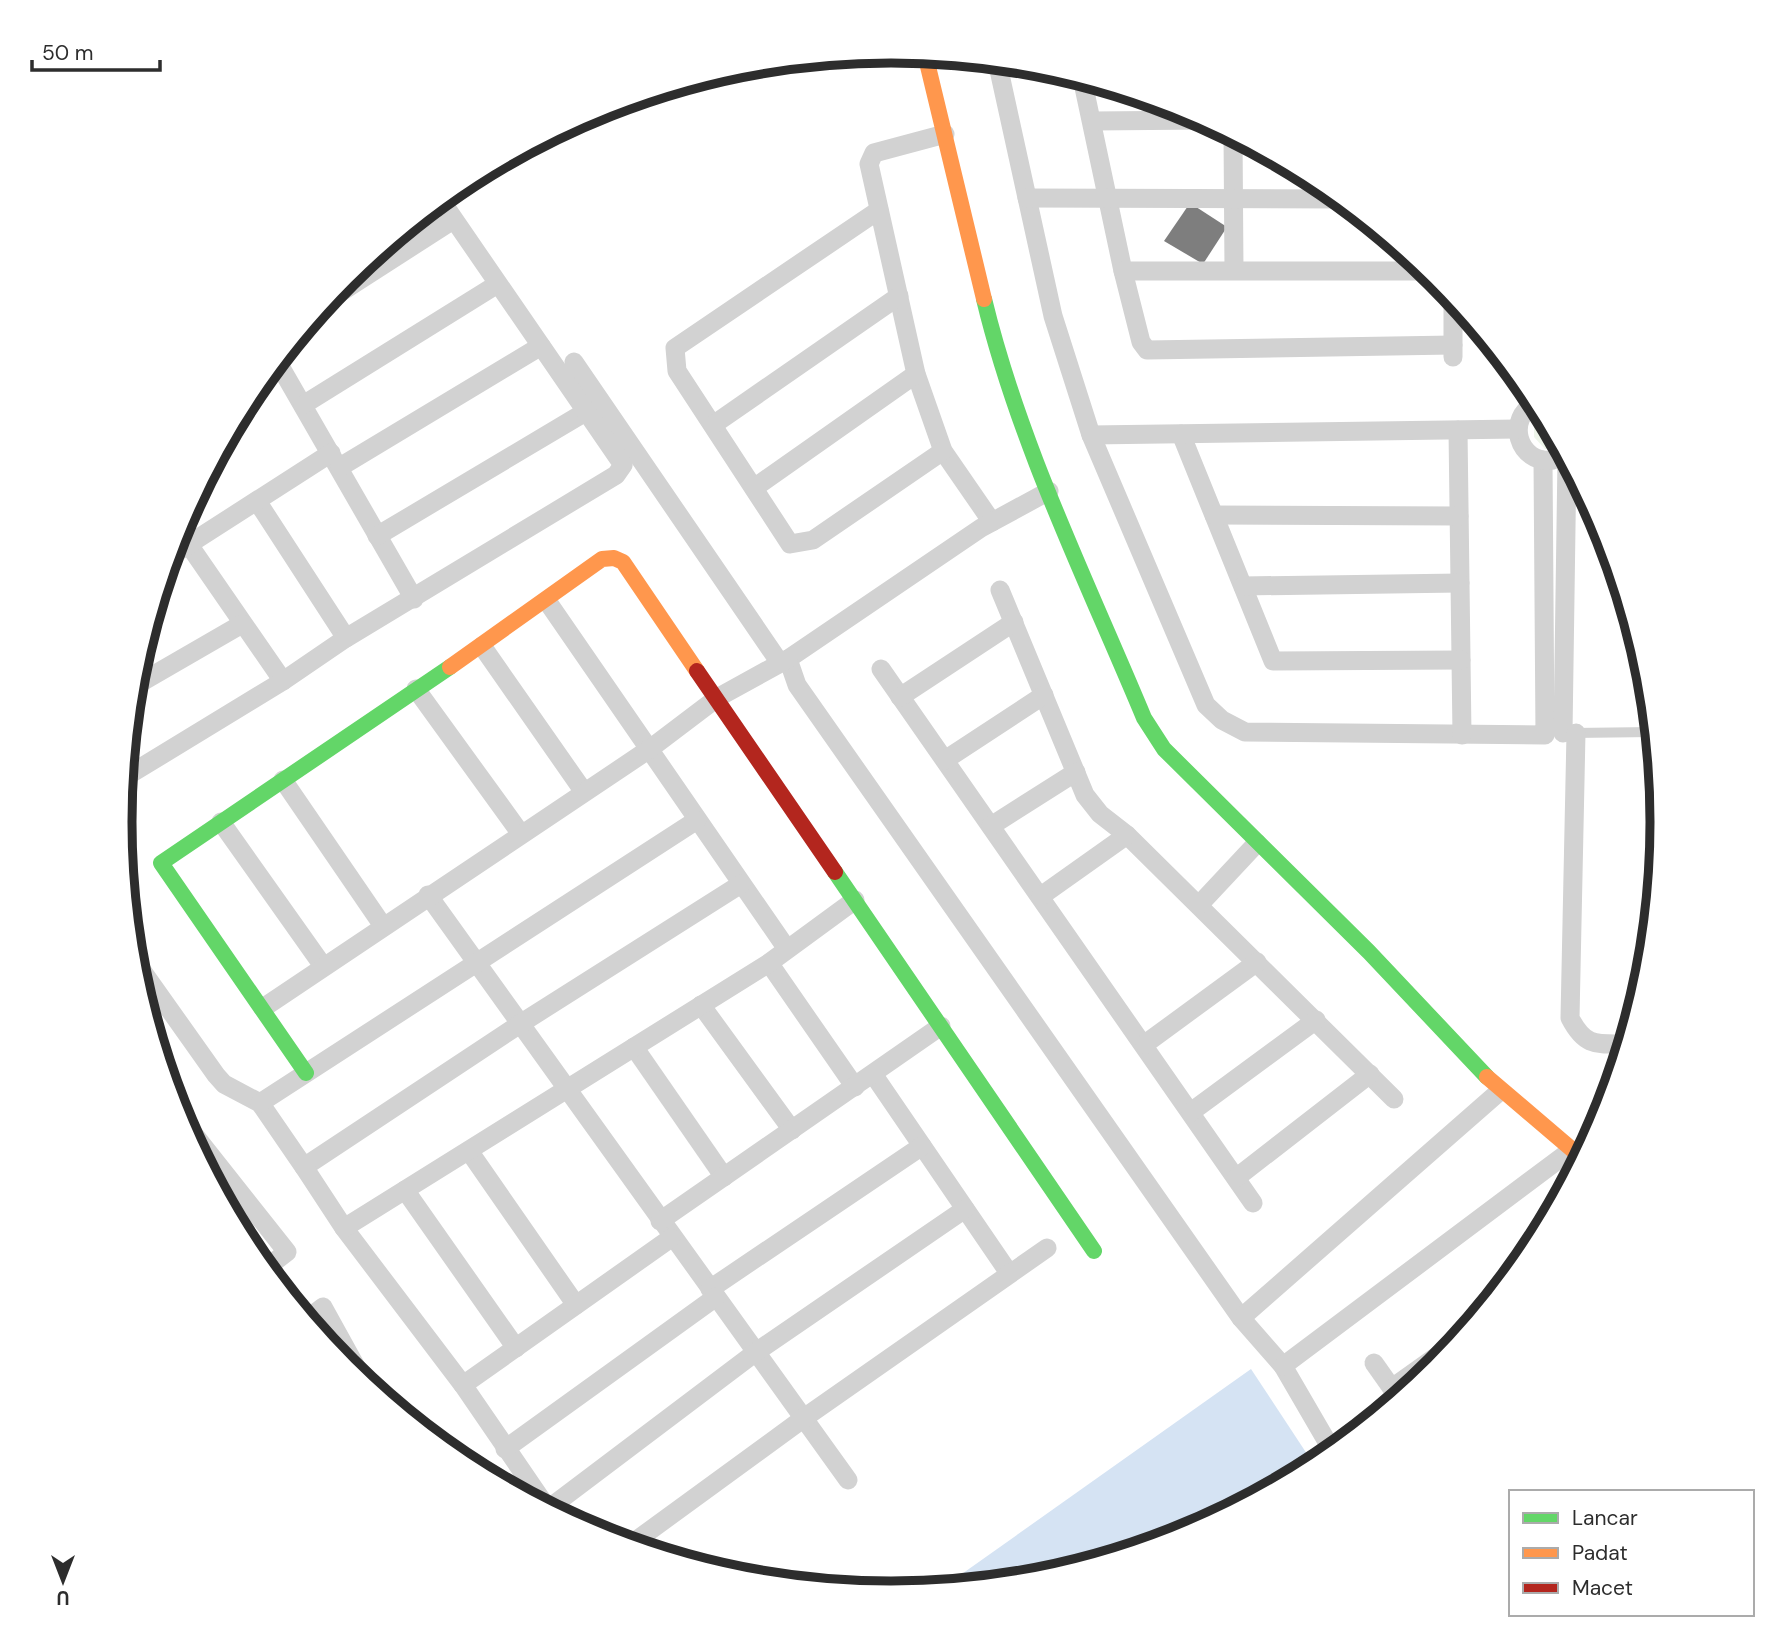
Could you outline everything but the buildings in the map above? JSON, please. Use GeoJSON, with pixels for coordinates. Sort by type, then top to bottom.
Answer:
{"type":"FeatureCollection","features":[{"type":"Feature","properties":{"kind":"street"},"geometry":{"type":"LineString","coordinates":[[928,64],[1001,369],[1144,718],[1164,749],[1369,952],[1500,1091],[1574,1153]]}},
{"type":"Feature","properties":{"kind":"street"},"geometry":{"type":"LineString","coordinates":[[999,71],[1053,316],[1091,435],[1206,705],[1222,720],[1245,732],[1462,735],[1561,733]]}},
{"type":"Feature","properties":{"kind":"street"},"geometry":{"type":"LineString","coordinates":[[1085,88],[1123,271],[1141,342],[1147,349],[1453,352],[1453,312]]}},
{"type":"Feature","properties":{"kind":"street"},"geometry":{"type":"LineString","coordinates":[[1093,121],[1179,120]]}},
{"type":"Feature","properties":{"kind":"street"},"geometry":{"type":"LineString","coordinates":[[945,134],[874,153],[869,164],[916,374],[943,451],[992,522]]}},
{"type":"Feature","properties":{"kind":"street"},"geometry":{"type":"LineString","coordinates":[[1233,144],[1234,270]]}},
{"type":"Feature","properties":{"kind":"street"},"geometry":{"type":"LineString","coordinates":[[1027,198],[1109,196],[1324,199]]}},
{"type":"Feature","properties":{"kind":"street"},"geometry":{"type":"LineString","coordinates":[[134,772],[616,475],[623,465],[445,208]]}},
{"type":"Feature","properties":{"kind":"street"},"geometry":{"type":"LineString","coordinates":[[879,210],[675,348],[677,371],[790,544],[813,540],[943,451]]}},
{"type":"Feature","properties":{"kind":"street"},"geometry":{"type":"LineString","coordinates":[[359,281],[453,220]]}},
{"type":"Feature","properties":{"kind":"street"},"geometry":{"type":"LineString","coordinates":[[1123,271],[1413,271]]}},
{"type":"Feature","properties":{"kind":"street"},"geometry":{"type":"LineString","coordinates":[[303,405],[496,285]]}},
{"type":"Feature","properties":{"kind":"street"},"geometry":{"type":"LineString","coordinates":[[713,425],[900,296]]}},
{"type":"Feature","properties":{"kind":"street"},"geometry":{"type":"LineString","coordinates":[[189,533],[335,460],[541,346]]}},
{"type":"Feature","properties":{"kind":"street"},"geometry":{"type":"LineString","coordinates":[[573,362],[1241,1318],[1283,1366],[1327,1443]]}},
{"type":"Feature","properties":{"kind":"street"},"geometry":{"type":"LineString","coordinates":[[282,370],[414,599]]}},
{"type":"Feature","properties":{"kind":"street"},"geometry":{"type":"LineString","coordinates":[[754,488],[916,374]]}},
{"type":"Feature","properties":{"kind":"street"},"geometry":{"type":"LineString","coordinates":[[1527,409],[1517,429],[1523,448],[1530,455],[1544,460],[1556,458]]}},
{"type":"Feature","properties":{"kind":"street"},"geometry":{"type":"LineString","coordinates":[[377,536],[587,411]]}},
{"type":"Feature","properties":{"kind":"street"},"geometry":{"type":"LineString","coordinates":[[1091,435],[1517,429]]}},
{"type":"Feature","properties":{"kind":"street"},"geometry":{"type":"LineString","coordinates":[[1458,430],[1462,735]]}},
{"type":"Feature","properties":{"kind":"street"},"geometry":{"type":"LineString","coordinates":[[1181,433],[1273,661],[1461,660]]}},
{"type":"Feature","properties":{"kind":"street"},"geometry":{"type":"LineString","coordinates":[[1544,460],[1561,733],[1570,1018],[1579,1035],[1594,1044],[1616,1044]]}},
{"type":"Feature","properties":{"kind":"street"},"geometry":{"type":"LineString","coordinates":[[1561,733],[1566,475]]}},
{"type":"Feature","properties":{"kind":"street"},"geometry":{"type":"LineString","coordinates":[[263,1008],[651,748],[717,698],[784,661],[992,522],[1049,491]]}},
{"type":"Feature","properties":{"kind":"street"},"geometry":{"type":"LineString","coordinates":[[257,501],[346,639]]}},
{"type":"Feature","properties":{"kind":"street"},"geometry":{"type":"LineString","coordinates":[[1214,515],[1459,516]]}},
{"type":"Feature","properties":{"kind":"street"},"geometry":{"type":"LineString","coordinates":[[187,540],[283,681]]}},
{"type":"Feature","properties":{"kind":"street"},"geometry":{"type":"LineString","coordinates":[[306,1073],[161,863],[482,646],[602,559],[614,558],[622,562],[717,698],[1094,1251]]}},
{"type":"Feature","properties":{"kind":"street"},"geometry":{"type":"LineString","coordinates":[[1243,586],[1460,583]]}},
{"type":"Feature","properties":{"kind":"street"},"geometry":{"type":"LineString","coordinates":[[1000,590],[1085,794],[1100,814],[1127,835],[1394,1098]]}},
{"type":"Feature","properties":{"kind":"street"},"geometry":{"type":"LineString","coordinates":[[547,601],[651,748],[697,820],[787,949]]}},
{"type":"Feature","properties":{"kind":"street"},"geometry":{"type":"LineString","coordinates":[[900,697],[1014,622]]}},
{"type":"Feature","properties":{"kind":"street"},"geometry":{"type":"LineString","coordinates":[[146,679],[242,624]]}},
{"type":"Feature","properties":{"kind":"street"},"geometry":{"type":"LineString","coordinates":[[482,646],[583,792]]}},
{"type":"Feature","properties":{"kind":"street"},"geometry":{"type":"LineString","coordinates":[[881,669],[1145,1044],[1253,1203]]}},
{"type":"Feature","properties":{"kind":"street"},"geometry":{"type":"LineString","coordinates":[[416,689],[521,834]]}},
{"type":"Feature","properties":{"kind":"street"},"geometry":{"type":"LineString","coordinates":[[945,760],[1044,695]]}},
{"type":"Feature","properties":{"kind":"street"},"geometry":{"type":"LineString","coordinates":[[991,826],[1076,772]]}},
{"type":"Feature","properties":{"kind":"street"},"geometry":{"type":"LineString","coordinates":[[283,780],[383,926]]}},
{"type":"Feature","properties":{"kind":"street"},"geometry":{"type":"LineString","coordinates":[[260,1103],[697,820]]}},
{"type":"Feature","properties":{"kind":"street"},"geometry":{"type":"LineString","coordinates":[[221,822],[323,967]]}},
{"type":"Feature","properties":{"kind":"street"},"geometry":{"type":"LineString","coordinates":[[1041,896],[1127,835]]}},
{"type":"Feature","properties":{"kind":"street"},"geometry":{"type":"LineString","coordinates":[[1199,905],[1257,843]]}},
{"type":"Feature","properties":{"kind":"street"},"geometry":{"type":"LineString","coordinates":[[304,1167],[520,1024],[741,884]]}},
{"type":"Feature","properties":{"kind":"street"},"geometry":{"type":"LineString","coordinates":[[428,895],[848,1480]]}},
{"type":"Feature","properties":{"kind":"street"},"geometry":{"type":"LineString","coordinates":[[344,1228],[769,962],[855,900]]}},
{"type":"Feature","properties":{"kind":"street"},"geometry":{"type":"LineString","coordinates":[[769,962],[855,1087]]}},
{"type":"Feature","properties":{"kind":"street"},"geometry":{"type":"LineString","coordinates":[[1145,1044],[1257,962]]}},
{"type":"Feature","properties":{"kind":"street"},"geometry":{"type":"LineString","coordinates":[[150,981],[224,1084],[260,1103],[344,1228],[463,1385],[536,1493]]}},
{"type":"Feature","properties":{"kind":"street"},"geometry":{"type":"LineString","coordinates":[[701,1005],[792,1130]]}},
{"type":"Feature","properties":{"kind":"street"},"geometry":{"type":"LineString","coordinates":[[1191,1112],[1316,1020]]}},
{"type":"Feature","properties":{"kind":"street"},"geometry":{"type":"LineString","coordinates":[[463,1385],[576,1305],[724,1177],[941,1026]]}},
{"type":"Feature","properties":{"kind":"street"},"geometry":{"type":"LineString","coordinates":[[634,1047],[724,1177]]}},
{"type":"Feature","properties":{"kind":"street"},"geometry":{"type":"LineString","coordinates":[[873,1074],[1009,1273]]}},
{"type":"Feature","properties":{"kind":"street"},"geometry":{"type":"LineString","coordinates":[[1236,1178],[1370,1074]]}},
{"type":"Feature","properties":{"kind":"street"},"geometry":{"type":"LineString","coordinates":[[1241,1318],[1500,1091]]}},
{"type":"Feature","properties":{"kind":"street"},"geometry":{"type":"LineString","coordinates":[[505,1449],[713,1293],[922,1146]]}},
{"type":"Feature","properties":{"kind":"street"},"geometry":{"type":"LineString","coordinates":[[207,1151],[287,1252],[273,1262]]}},
{"type":"Feature","properties":{"kind":"street"},"geometry":{"type":"LineString","coordinates":[[468,1151],[576,1305]]}},
{"type":"Feature","properties":{"kind":"street"},"geometry":{"type":"LineString","coordinates":[[1283,1366],[1573,1156]]}},
{"type":"Feature","properties":{"kind":"street"},"geometry":{"type":"LineString","coordinates":[[405,1190],[516,1348]]}},
{"type":"Feature","properties":{"kind":"street"},"geometry":{"type":"LineString","coordinates":[[556,1503],[756,1352],[965,1209]]}},
{"type":"Feature","properties":{"kind":"street"},"geometry":{"type":"LineString","coordinates":[[640,1538],[804,1418],[1047,1248]]}},
{"type":"Feature","properties":{"kind":"street"},"geometry":{"type":"LineString","coordinates":[[314,1314],[323,1307],[346,1350]]}},
{"type":"Feature","properties":{"kind":"street"},"geometry":{"type":"LineString","coordinates":[[1374,1363],[1393,1391]]}},
{"type":"Feature","properties":{"kind":"lane"},"geometry":{"type":"LineString","coordinates":[[1561,733],[1645,732]]}},
{"type":"Feature","properties":{"kind":"shaded area"},"geometry":{"type":"Polygon","coordinates":[[[1534,421],[1551,449],[1545,449],[1534,437],[1534,421]]]}},
{"type":"Feature","properties":{"kind":"water"},"geometry":{"type":"Polygon","coordinates":[[[1251,1369],[1308,1456],[1227,1503],[1135,1541],[1039,1566],[956,1578],[1251,1369]]]}},
{"type":"Feature","properties":{"kind":"traffic: fast"},"geometry":{"type":"LineString","coordinates":[[984,299],[1016,406],[1056,512],[1144,718],[1164,749],[1369,952],[1487,1077]]}},
{"type":"Feature","properties":{"kind":"traffic: fast"},"geometry":{"type":"LineString","coordinates":[[306,1073],[161,863],[450,667]]}},
{"type":"Feature","properties":{"kind":"traffic: fast"},"geometry":{"type":"LineString","coordinates":[[835,872],[1094,1251]]}},
{"type":"Feature","properties":{"kind":"traffic: slow"},"geometry":{"type":"LineString","coordinates":[[928,64],[984,299]]}},
{"type":"Feature","properties":{"kind":"traffic: slow"},"geometry":{"type":"LineString","coordinates":[[450,667],[602,559],[614,558],[623,562],[697,671]]}},
{"type":"Feature","properties":{"kind":"traffic: slow"},"geometry":{"type":"LineString","coordinates":[[1487,1077],[1575,1152]]}},
{"type":"Feature","properties":{"kind":"traffic: jam"},"geometry":{"type":"LineString","coordinates":[[697,671],[835,872]]}}]}
